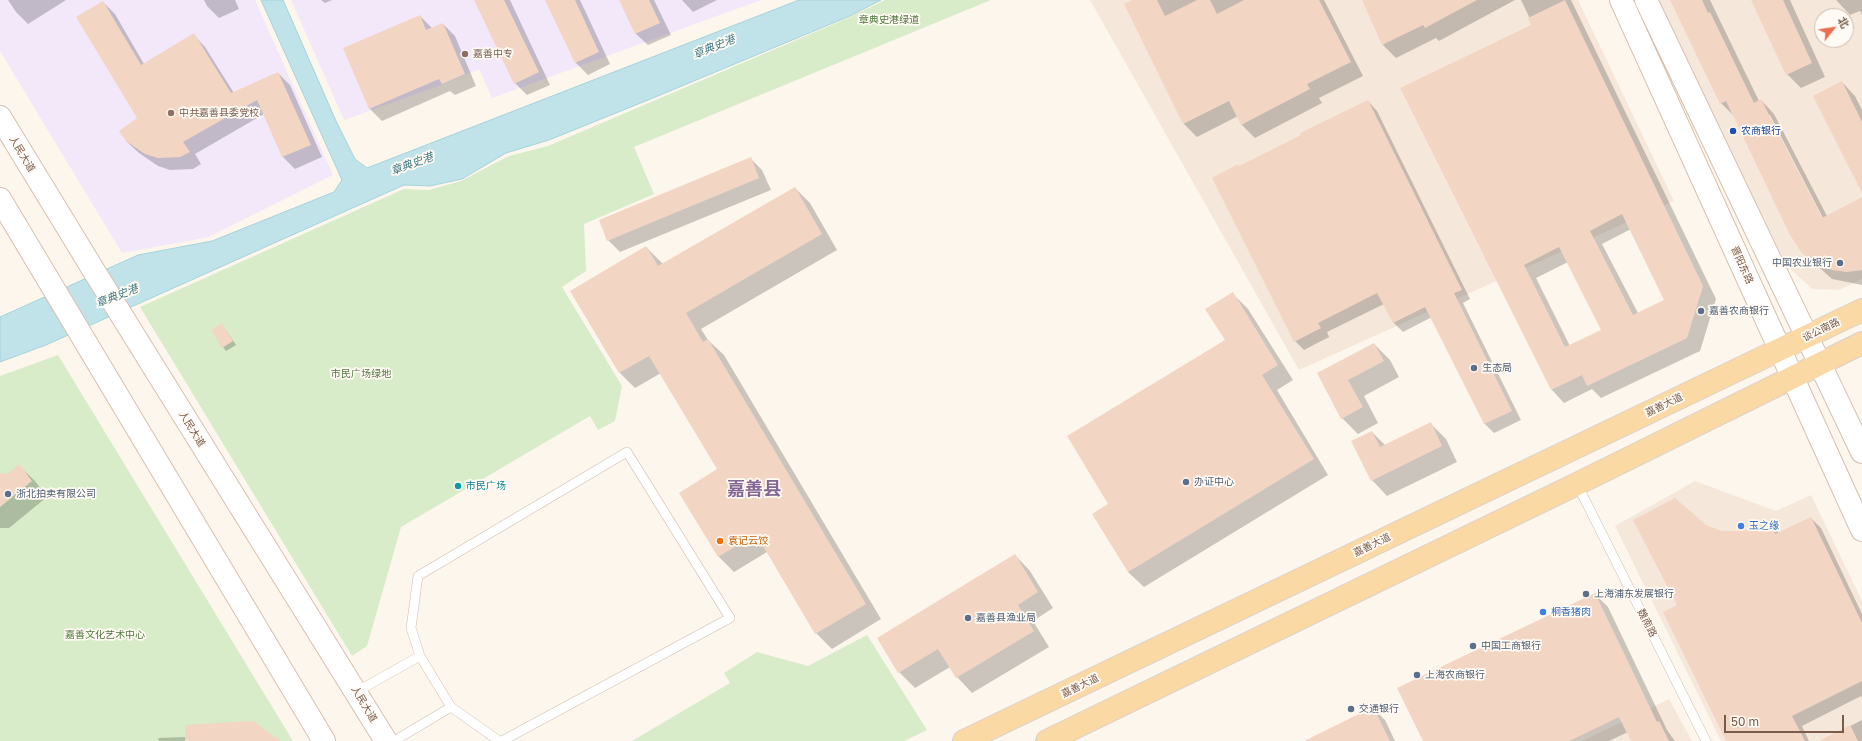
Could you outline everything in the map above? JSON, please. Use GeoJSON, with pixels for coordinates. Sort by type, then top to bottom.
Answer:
{"type":"FeatureCollection","features":[{"type":"Feature","properties":{"kind":"main road","name":"晋阳东路"},"geometry":{"type":"LineString","coordinates":[[1621,0],[1862,530]]}},
{"type":"Feature","properties":{"kind":"main road"},"geometry":{"type":"LineString","coordinates":[[1646,0],[1862,452]]}},
{"type":"Feature","properties":{"kind":"main road","name":"人民大道"},"geometry":{"type":"LineString","coordinates":[[0,117],[123,319],[386,741]]}},
{"type":"Feature","properties":{"kind":"main road"},"geometry":{"type":"LineString","coordinates":[[0,199],[324,741]]}},
{"type":"Feature","properties":{"kind":"main road","name":"谈公南路"},"geometry":{"type":"LineString","coordinates":[[1780,350],[1862,310]]}},
{"type":"Feature","properties":{"kind":"main road"},"geometry":{"type":"LineString","coordinates":[[1047,741],[1577,484],[1862,343]]}},
{"type":"Feature","properties":{"kind":"main road","name":"嘉善大道"},"geometry":{"type":"LineString","coordinates":[[964,741],[1780,350]]}},
{"type":"Feature","properties":{"kind":"lane"},"geometry":{"type":"LineString","coordinates":[[627,452],[730,618],[501,741],[452,707],[420,656],[411,628],[418,576],[627,452]]}},
{"type":"Feature","properties":{"kind":"lane","name":"魏南路"},"geometry":{"type":"LineString","coordinates":[[1577,484],[1706,741]]}},
{"type":"Feature","properties":{"kind":"lane"},"geometry":{"type":"LineString","coordinates":[[356,692],[420,656]]}},
{"type":"Feature","properties":{"kind":"lane"},"geometry":{"type":"LineString","coordinates":[[394,741],[452,707]]}},
{"type":"Feature","properties":{"kind":"shaded area","name":"中共嘉善县委党校"},"geometry":{"type":"Polygon","coordinates":[[[0,0],[255,0],[333,175],[209,237],[122,253],[0,51],[0,0]]]}},
{"type":"Feature","properties":{"kind":"shaded area","name":"嘉善中专"},"geometry":{"type":"Polygon","coordinates":[[[291,0],[761,0],[492,98],[479,69],[436,87],[344,120],[291,0]]]}},
{"type":"Feature","properties":{"kind":"shaded area"},"geometry":{"type":"Polygon","coordinates":[[[1090,0],[1578,0],[1674,201],[1299,370],[1090,0]]]}},
{"type":"Feature","properties":{"kind":"shaded area"},"geometry":{"type":"Polygon","coordinates":[[[1657,0],[1862,0],[1862,279],[1839,290],[1812,289],[1783,262],[1657,0]]]}},
{"type":"Feature","properties":{"kind":"shaded area"},"geometry":{"type":"Polygon","coordinates":[[[1695,481],[1776,511],[1811,495],[1862,601],[1862,741],[1721,741],[1615,526],[1695,481]]]}},
{"type":"Feature","properties":{"kind":"shaded area"},"geometry":{"type":"Polygon","coordinates":[[[1669,699],[1692,741],[1582,741],[1669,699]]]}},
{"type":"Feature","properties":{"kind":"green space","name":"市民广场绿地"},"geometry":{"type":"Polygon","coordinates":[[[885,0],[991,0],[634,147],[654,194],[584,224],[586,271],[562,287],[622,386],[615,421],[598,430],[590,416],[401,527],[367,646],[352,656],[140,307],[404,189],[429,190],[461,181],[509,156],[548,146],[848,18],[885,0]]]}},
{"type":"Feature","properties":{"kind":"green space","name":"嘉善文化艺术中心"},"geometry":{"type":"Polygon","coordinates":[[[58,355],[293,741],[0,741],[0,376],[58,355]]]}},
{"type":"Feature","properties":{"kind":"green space"},"geometry":{"type":"Polygon","coordinates":[[[867,635],[927,730],[904,741],[632,741],[730,683],[724,673],[757,652],[808,666],[867,635]]]}},
{"type":"Feature","properties":{"kind":"water","name":"章典史港"},"geometry":{"type":"Polygon","coordinates":[[[261,0],[283,0],[336,121],[355,159],[367,168],[799,0],[881,0],[850,16],[653,98],[549,140],[506,153],[462,179],[430,186],[404,185],[46,345],[0,362],[0,317],[138,255],[212,241],[334,192],[342,180],[261,0]]]}},
{"type":"Feature","properties":{"kind":"building"},"geometry":{"type":"Polygon","coordinates":[[[474,0],[504,0],[539,72],[514,84],[474,0]]]}},
{"type":"Feature","properties":{"kind":"building"},"geometry":{"type":"Polygon","coordinates":[[[545,0],[575,0],[599,52],[575,63],[545,0]]]}},
{"type":"Feature","properties":{"kind":"building"},"geometry":{"type":"Polygon","coordinates":[[[619,0],[649,0],[660,23],[635,34],[619,0]]]}},
{"type":"Feature","properties":{"kind":"building"},"geometry":{"type":"Polygon","coordinates":[[[1132,0],[1157,0],[1165,16],[1197,0],[1210,0],[1217,14],[1244,0],[1319,0],[1351,62],[1307,84],[1310,89],[1241,125],[1229,101],[1183,124],[1124,4],[1132,0]]]}},
{"type":"Feature","properties":{"kind":"building"},"geometry":{"type":"Polygon","coordinates":[[[1362,0],[1477,0],[1425,28],[1423,25],[1382,45],[1362,0]]]}},
{"type":"Feature","properties":{"kind":"building"},"geometry":{"type":"Polygon","coordinates":[[[1565,0],[1703,286],[1687,338],[1587,386],[1582,375],[1551,390],[1400,88],[1531,25],[1528,18],[1565,0]],[[1622,214],[1590,231],[1633,315],[1664,300],[1622,214]],[[1559,247],[1524,265],[1565,347],[1601,330],[1559,247]]]}},
{"type":"Feature","properties":{"kind":"building"},"geometry":{"type":"Polygon","coordinates":[[[1670,0],[1702,0],[1708,13],[1710,12],[1754,103],[1761,99],[1822,218],[1862,197],[1862,270],[1847,272],[1832,270],[1817,265],[1801,252],[1790,235],[1726,101],[1720,104],[1670,0]]]}},
{"type":"Feature","properties":{"kind":"building"},"geometry":{"type":"Polygon","coordinates":[[[1751,0],[1783,0],[1812,63],[1786,75],[1751,0]]]}},
{"type":"Feature","properties":{"kind":"building"},"geometry":{"type":"Polygon","coordinates":[[[103,1],[141,65],[194,33],[231,93],[278,72],[311,145],[282,157],[257,100],[183,142],[190,152],[180,157],[158,158],[145,154],[126,141],[119,131],[137,118],[76,17],[103,1]]]}},
{"type":"Feature","properties":{"kind":"building"},"geometry":{"type":"Polygon","coordinates":[[[420,15],[426,30],[443,23],[465,74],[442,84],[439,79],[369,109],[343,48],[420,15]]]}},
{"type":"Feature","properties":{"kind":"building"},"geometry":{"type":"Polygon","coordinates":[[[1842,81],[1862,122],[1862,193],[1813,96],[1842,81]]]}},
{"type":"Feature","properties":{"kind":"building"},"geometry":{"type":"Polygon","coordinates":[[[1368,100],[1462,290],[1454,293],[1512,411],[1484,424],[1425,307],[1393,323],[1377,293],[1318,323],[1321,328],[1294,342],[1212,178],[1238,164],[1239,166],[1301,135],[1300,133],[1368,100]]]}},
{"type":"Feature","properties":{"kind":"building"},"geometry":{"type":"Polygon","coordinates":[[[751,157],[759,178],[607,241],[599,220],[751,157]]]}},
{"type":"Feature","properties":{"kind":"building"},"geometry":{"type":"Polygon","coordinates":[[[795,187],[822,234],[686,313],[703,342],[708,339],[866,604],[815,634],[756,534],[718,557],[679,493],[717,469],[649,356],[619,373],[570,291],[646,246],[658,266],[795,187]]]}},
{"type":"Feature","properties":{"kind":"building","name":"办证中心"},"geometry":{"type":"Polygon","coordinates":[[[1233,292],[1278,365],[1262,375],[1314,459],[1128,572],[1092,514],[1108,504],[1067,436],[1225,340],[1205,309],[1233,292]]]}},
{"type":"Feature","properties":{"kind":"building"},"geometry":{"type":"Polygon","coordinates":[[[222,323],[233,341],[222,348],[211,330],[222,323]]]}},
{"type":"Feature","properties":{"kind":"building"},"geometry":{"type":"Polygon","coordinates":[[[1374,343],[1384,361],[1348,380],[1363,407],[1341,419],[1317,373],[1374,343]]]}},
{"type":"Feature","properties":{"kind":"building"},"geometry":{"type":"Polygon","coordinates":[[[1431,422],[1442,446],[1371,481],[1351,441],[1372,431],[1380,447],[1431,422]]]}},
{"type":"Feature","properties":{"kind":"building","name":"浙北拍卖有限公司"},"geometry":{"type":"Polygon","coordinates":[[[19,464],[32,481],[0,507],[0,473],[8,474],[19,464]]]}},
{"type":"Feature","properties":{"kind":"building"},"geometry":{"type":"Polygon","coordinates":[[[1675,498],[1706,525],[1722,531],[1743,531],[1768,521],[1775,534],[1811,517],[1862,623],[1862,681],[1792,716],[1805,741],[1726,741],[1663,612],[1677,605],[1633,520],[1675,498]]]}},
{"type":"Feature","properties":{"kind":"building","name":"嘉善县渔业局"},"geometry":{"type":"Polygon","coordinates":[[[1015,554],[1038,592],[1018,605],[1034,631],[956,678],[938,649],[898,673],[877,638],[1015,554]]]}},
{"type":"Feature","properties":{"kind":"building"},"geometry":{"type":"Polygon","coordinates":[[[1595,593],[1657,722],[1659,721],[1669,741],[1631,741],[1619,717],[1569,741],[1423,741],[1397,688],[1595,593]]]}},
{"type":"Feature","properties":{"kind":"building"},"geometry":{"type":"Polygon","coordinates":[[[1373,707],[1390,741],[1304,741],[1373,707]]]}},
{"type":"Feature","properties":{"kind":"building"},"geometry":{"type":"Polygon","coordinates":[[[253,721],[281,741],[185,741],[185,725],[253,721]]]}},
{"type":"Feature","properties":{"kind":"building"},"geometry":{"type":"Polygon","coordinates":[[[1850,725],[1858,741],[1819,741],[1850,725]]]}},
{"type":"Feature","properties":{"kind":"place","name":"嘉善中专"},"geometry":{"type":"Point","coordinates":[465,54]}},
{"type":"Feature","properties":{"kind":"place","name":"中共嘉善县委党校"},"geometry":{"type":"Point","coordinates":[171,113]}},
{"type":"Feature","properties":{"kind":"place","name":"农商银行"},"geometry":{"type":"Point","coordinates":[1733,131]}},
{"type":"Feature","properties":{"kind":"place","name":"中国农业银行"},"geometry":{"type":"Point","coordinates":[1840,263]}},
{"type":"Feature","properties":{"kind":"place","name":"嘉善农商银行"},"geometry":{"type":"Point","coordinates":[1701,311]}},
{"type":"Feature","properties":{"kind":"place","name":"生态局"},"geometry":{"type":"Point","coordinates":[1474,368]}},
{"type":"Feature","properties":{"kind":"place","name":"办证中心"},"geometry":{"type":"Point","coordinates":[1186,482]}},
{"type":"Feature","properties":{"kind":"place","name":"市民广场"},"geometry":{"type":"Point","coordinates":[458,486]}},
{"type":"Feature","properties":{"kind":"place","name":"浙北拍卖有限公司"},"geometry":{"type":"Point","coordinates":[8,494]}},
{"type":"Feature","properties":{"kind":"place","name":"玉之缘"},"geometry":{"type":"Point","coordinates":[1741,526]}},
{"type":"Feature","properties":{"kind":"place","name":"袁记云饺"},"geometry":{"type":"Point","coordinates":[720,541]}},
{"type":"Feature","properties":{"kind":"place","name":"上海浦东发展银行"},"geometry":{"type":"Point","coordinates":[1586,594]}},
{"type":"Feature","properties":{"kind":"place","name":"桐香猪肉"},"geometry":{"type":"Point","coordinates":[1543,612]}},
{"type":"Feature","properties":{"kind":"place","name":"嘉善县渔业局"},"geometry":{"type":"Point","coordinates":[968,618]}},
{"type":"Feature","properties":{"kind":"place","name":"中国工商银行"},"geometry":{"type":"Point","coordinates":[1473,646]}},
{"type":"Feature","properties":{"kind":"place","name":"上海农商银行"},"geometry":{"type":"Point","coordinates":[1417,675]}},
{"type":"Feature","properties":{"kind":"place","name":"交通银行"},"geometry":{"type":"Point","coordinates":[1351,709]}},
{"type":"Feature","properties":{"kind":"district","name":"嘉善县"},"geometry":{"type":"Point","coordinates":[754,489]}},
{"type":"Feature","properties":{"kind":"park label","name":"章典史港绿道"},"geometry":{"type":"Point","coordinates":[889,20]}}]}
